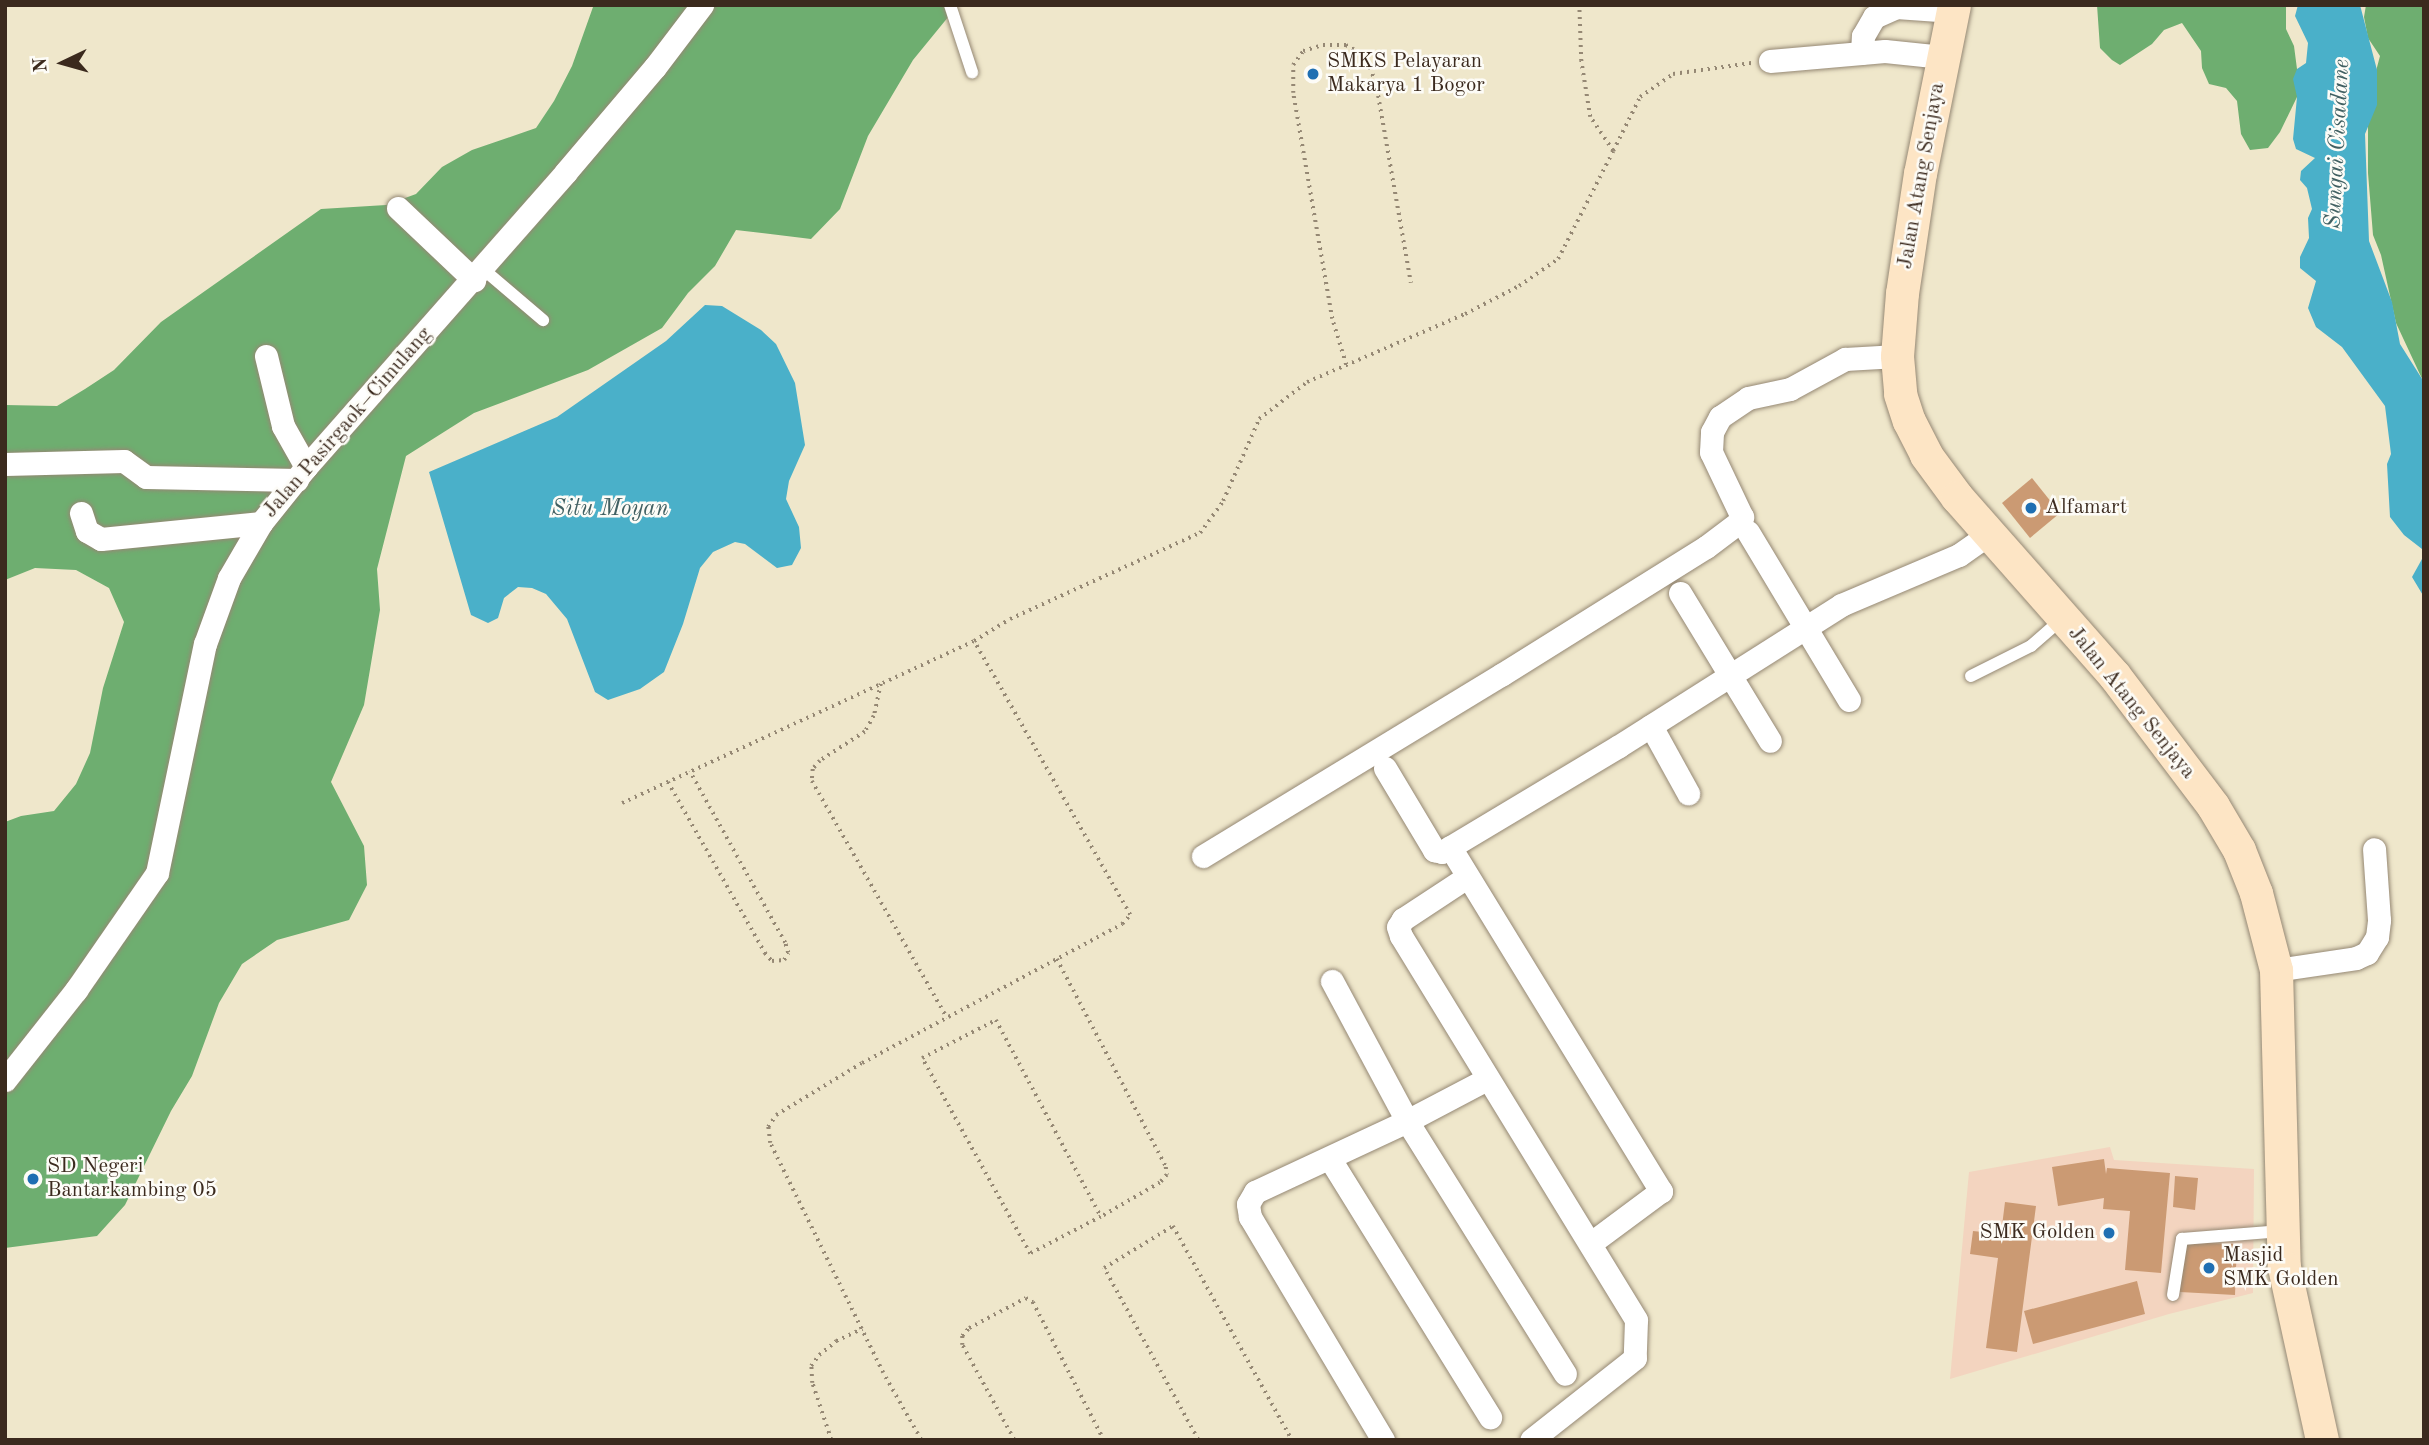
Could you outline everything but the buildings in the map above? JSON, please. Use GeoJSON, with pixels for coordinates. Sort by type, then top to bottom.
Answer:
{"type":"FeatureCollection","features":[{"type":"Feature","properties":{"kind":"main road","name":"Jalan Atang Senjaya"},"geometry":{"type":"LineString","coordinates":[[1954,8],[1886,356],[1909,421],[1926,455],[1957,497],[1975,544],[2114,675],[2213,806],[2239,850],[2276,970],[2282,1231],[2290,1299],[2322,1440]]}},
{"type":"Feature","properties":{"kind":"street","name":"Jalan Pasirgaok–Cimulang"},"geometry":{"type":"LineString","coordinates":[[5,1080],[76,990],[157,873],[184,732],[205,645],[229,578],[261,523],[655,67],[702,5]]}},
{"type":"Feature","properties":{"kind":"street"},"geometry":{"type":"LineString","coordinates":[[1862,53],[1863,36],[1874,17],[1896,7],[1954,8]]}},
{"type":"Feature","properties":{"kind":"street"},"geometry":{"type":"LineString","coordinates":[[1770,61],[1885,51],[1943,57]]}},
{"type":"Feature","properties":{"kind":"street"},"geometry":{"type":"LineString","coordinates":[[398,208],[478,274]]}},
{"type":"Feature","properties":{"kind":"street"},"geometry":{"type":"LineString","coordinates":[[5,464],[124,461],[146,477],[302,473],[283,426],[266,356]]}},
{"type":"Feature","properties":{"kind":"street"},"geometry":{"type":"LineString","coordinates":[[1203,856],[1490,682],[1706,547],[1737,524],[1742,517],[1711,452],[1712,432],[1720,417],[1748,398],[1790,389],[1846,359],[1886,356]]}},
{"type":"Feature","properties":{"kind":"street"},"geometry":{"type":"LineString","coordinates":[[81,513],[87,531],[101,539],[261,523]]}},
{"type":"Feature","properties":{"kind":"street"},"geometry":{"type":"LineString","coordinates":[[1748,532],[1849,700]]}},
{"type":"Feature","properties":{"kind":"street"},"geometry":{"type":"LineString","coordinates":[[1385,768],[1438,853],[1651,726],[1841,605],[1975,544]]}},
{"type":"Feature","properties":{"kind":"street"},"geometry":{"type":"LineString","coordinates":[[1680,593],[1770,741]]}},
{"type":"Feature","properties":{"kind":"street"},"geometry":{"type":"LineString","coordinates":[[1651,726],[1688,793]]}},
{"type":"Feature","properties":{"kind":"street"},"geometry":{"type":"LineString","coordinates":[[1450,847],[1661,1191],[1591,1243]]}},
{"type":"Feature","properties":{"kind":"street"},"geometry":{"type":"LineString","coordinates":[[2276,970],[2356,958],[2367,953],[2377,937],[2379,920],[2374,849]]}},
{"type":"Feature","properties":{"kind":"street"},"geometry":{"type":"LineString","coordinates":[[1467,877],[1408,915],[1398,927],[1487,1079],[1591,1243],[1636,1320],[1636,1358],[1531,1440]]}},
{"type":"Feature","properties":{"kind":"street"},"geometry":{"type":"LineString","coordinates":[[1332,981],[1407,1121],[1565,1374]]}},
{"type":"Feature","properties":{"kind":"street"},"geometry":{"type":"LineString","coordinates":[[1383,1440],[1250,1217],[1248,1204],[1255,1192],[1407,1121],[1487,1079]]}},
{"type":"Feature","properties":{"kind":"street"},"geometry":{"type":"LineString","coordinates":[[1330,1158],[1490,1417]]}},
{"type":"Feature","properties":{"kind":"lane"},"geometry":{"type":"LineString","coordinates":[[950,5],[972,72]]}},
{"type":"Feature","properties":{"kind":"lane"},"geometry":{"type":"LineString","coordinates":[[478,274],[542,320]]}},
{"type":"Feature","properties":{"kind":"lane"},"geometry":{"type":"LineString","coordinates":[[1970,676],[2031,646],[2057,624]]}},
{"type":"Feature","properties":{"kind":"lane"},"geometry":{"type":"LineString","coordinates":[[2173,1295],[2182,1239],[2282,1231]]}},
{"type":"Feature","properties":{"kind":"path"},"geometry":{"type":"LineString","coordinates":[[1579,5],[1581,61],[1590,117],[1614,151]]}},
{"type":"Feature","properties":{"kind":"path"},"geometry":{"type":"LineString","coordinates":[[1346,365],[1332,318],[1293,93],[1293,65],[1303,51],[1323,45],[1346,46],[1364,55],[1376,82],[1411,283]]}},
{"type":"Feature","properties":{"kind":"path"},"geometry":{"type":"LineString","coordinates":[[622,803],[974,641],[1010,619],[1200,533],[1223,501],[1259,419],[1307,382],[1465,314],[1519,285],[1558,259],[1640,97],[1673,74],[1708,67],[1770,61]]}},
{"type":"Feature","properties":{"kind":"path"},"geometry":{"type":"LineString","coordinates":[[921,1440],[862,1329],[770,1143],[768,1127],[776,1115],[862,1063],[1122,924],[1130,915],[974,641]]}},
{"type":"Feature","properties":{"kind":"path"},"geometry":{"type":"LineString","coordinates":[[881,684],[874,716],[865,732],[820,761],[813,769],[812,781],[947,1018]]}},
{"type":"Feature","properties":{"kind":"path"},"geometry":{"type":"LineString","coordinates":[[668,782],[765,953],[772,961],[784,960],[788,953],[785,943],[690,772]]}},
{"type":"Feature","properties":{"kind":"path"},"geometry":{"type":"LineString","coordinates":[[1057,959],[1166,1167],[1167,1175],[1160,1183],[1101,1217],[1030,1254],[922,1058],[996,1020],[1101,1217]]}},
{"type":"Feature","properties":{"kind":"path"},"geometry":{"type":"LineString","coordinates":[[1198,1440],[1104,1268],[1173,1226],[1292,1440]]}},
{"type":"Feature","properties":{"kind":"path"},"geometry":{"type":"LineString","coordinates":[[1014,1440],[962,1345],[962,1336],[969,1328],[1026,1298],[1033,1302],[1104,1440]]}},
{"type":"Feature","properties":{"kind":"path"},"geometry":{"type":"LineString","coordinates":[[831,1440],[812,1383],[811,1366],[819,1355],[836,1341],[862,1329]]}},
{"type":"Feature","properties":{"kind":"shaded area","name":"SMK Golden"},"geometry":{"type":"Polygon","coordinates":[[[2110,1147],[2114,1160],[2254,1169],[2253,1293],[2169,1314],[1950,1379],[1969,1172],[2110,1147]]]}},
{"type":"Feature","properties":{"kind":"green space"},"geometry":{"type":"Polygon","coordinates":[[[588,5],[958,5],[913,60],[868,136],[840,209],[811,239],[736,230],[715,266],[688,293],[662,328],[588,370],[474,413],[406,456],[377,569],[380,610],[364,705],[331,782],[364,846],[367,885],[349,920],[277,940],[242,964],[219,1003],[192,1076],[171,1111],[125,1205],[97,1236],[5,1248],[5,822],[21,816],[54,811],[76,784],[90,753],[103,688],[124,622],[109,588],[76,570],[35,568],[5,580],[5,405],[57,406],[85,389],[114,370],[161,322],[321,209],[386,205],[416,194],[442,167],[472,150],[536,128],[572,66],[593,7],[588,5]]]}},
{"type":"Feature","properties":{"kind":"green space"},"geometry":{"type":"Polygon","coordinates":[[[2097,5],[2286,5],[2286,29],[2294,46],[2297,69],[2297,97],[2280,132],[2268,148],[2250,150],[2241,134],[2237,101],[2226,88],[2209,84],[2202,68],[2201,51],[2182,23],[2164,30],[2152,44],[2120,65],[2100,48],[2097,5]]]}},
{"type":"Feature","properties":{"kind":"green space"},"geometry":{"type":"Polygon","coordinates":[[[2366,5],[2424,5],[2424,383],[2396,323],[2381,255],[2373,235],[2368,173],[2368,101],[2380,56],[2368,38],[2364,17],[2366,5]]]}},
{"type":"Feature","properties":{"kind":"water","name":"Sungai Cisadane"},"geometry":{"type":"Polygon","coordinates":[[[2298,5],[2360,5],[2377,70],[2377,105],[2365,134],[2369,241],[2392,302],[2400,344],[2424,382],[2424,597],[2412,577],[2422,559],[2422,549],[2404,535],[2390,517],[2387,464],[2391,454],[2385,406],[2342,347],[2316,327],[2308,308],[2316,281],[2300,268],[2300,257],[2309,238],[2308,218],[2312,209],[2307,188],[2300,180],[2301,171],[2315,158],[2296,149],[2293,139],[2297,97],[2293,79],[2297,69],[2306,63],[2308,43],[2295,16],[2298,5]]]}},
{"type":"Feature","properties":{"kind":"water","name":"Situ Moyan"},"geometry":{"type":"Polygon","coordinates":[[[705,305],[722,306],[761,330],[776,344],[795,383],[805,445],[789,481],[786,499],[799,527],[801,548],[792,565],[777,568],[745,544],[735,542],[713,552],[700,568],[683,624],[664,672],[640,689],[608,700],[595,692],[567,619],[546,594],[532,588],[518,587],[504,598],[498,618],[488,623],[471,615],[429,472],[557,417],[666,341],[705,305]]]}},
{"type":"Feature","properties":{"kind":"place","name":"SMKS Pelayaran Makarya 1 Bogor"},"geometry":{"type":"Point","coordinates":[1313,74]}},
{"type":"Feature","properties":{"kind":"place","name":"Alfamart"},"geometry":{"type":"Point","coordinates":[2031,508]}},
{"type":"Feature","properties":{"kind":"place","name":"SD Negeri Bantarkambing 05"},"geometry":{"type":"Point","coordinates":[33,1179]}},
{"type":"Feature","properties":{"kind":"place","name":"SMK Golden"},"geometry":{"type":"Point","coordinates":[2109,1233]}},
{"type":"Feature","properties":{"kind":"place","name":"Masjid SMK Golden"},"geometry":{"type":"Point","coordinates":[2209,1268]}}]}
